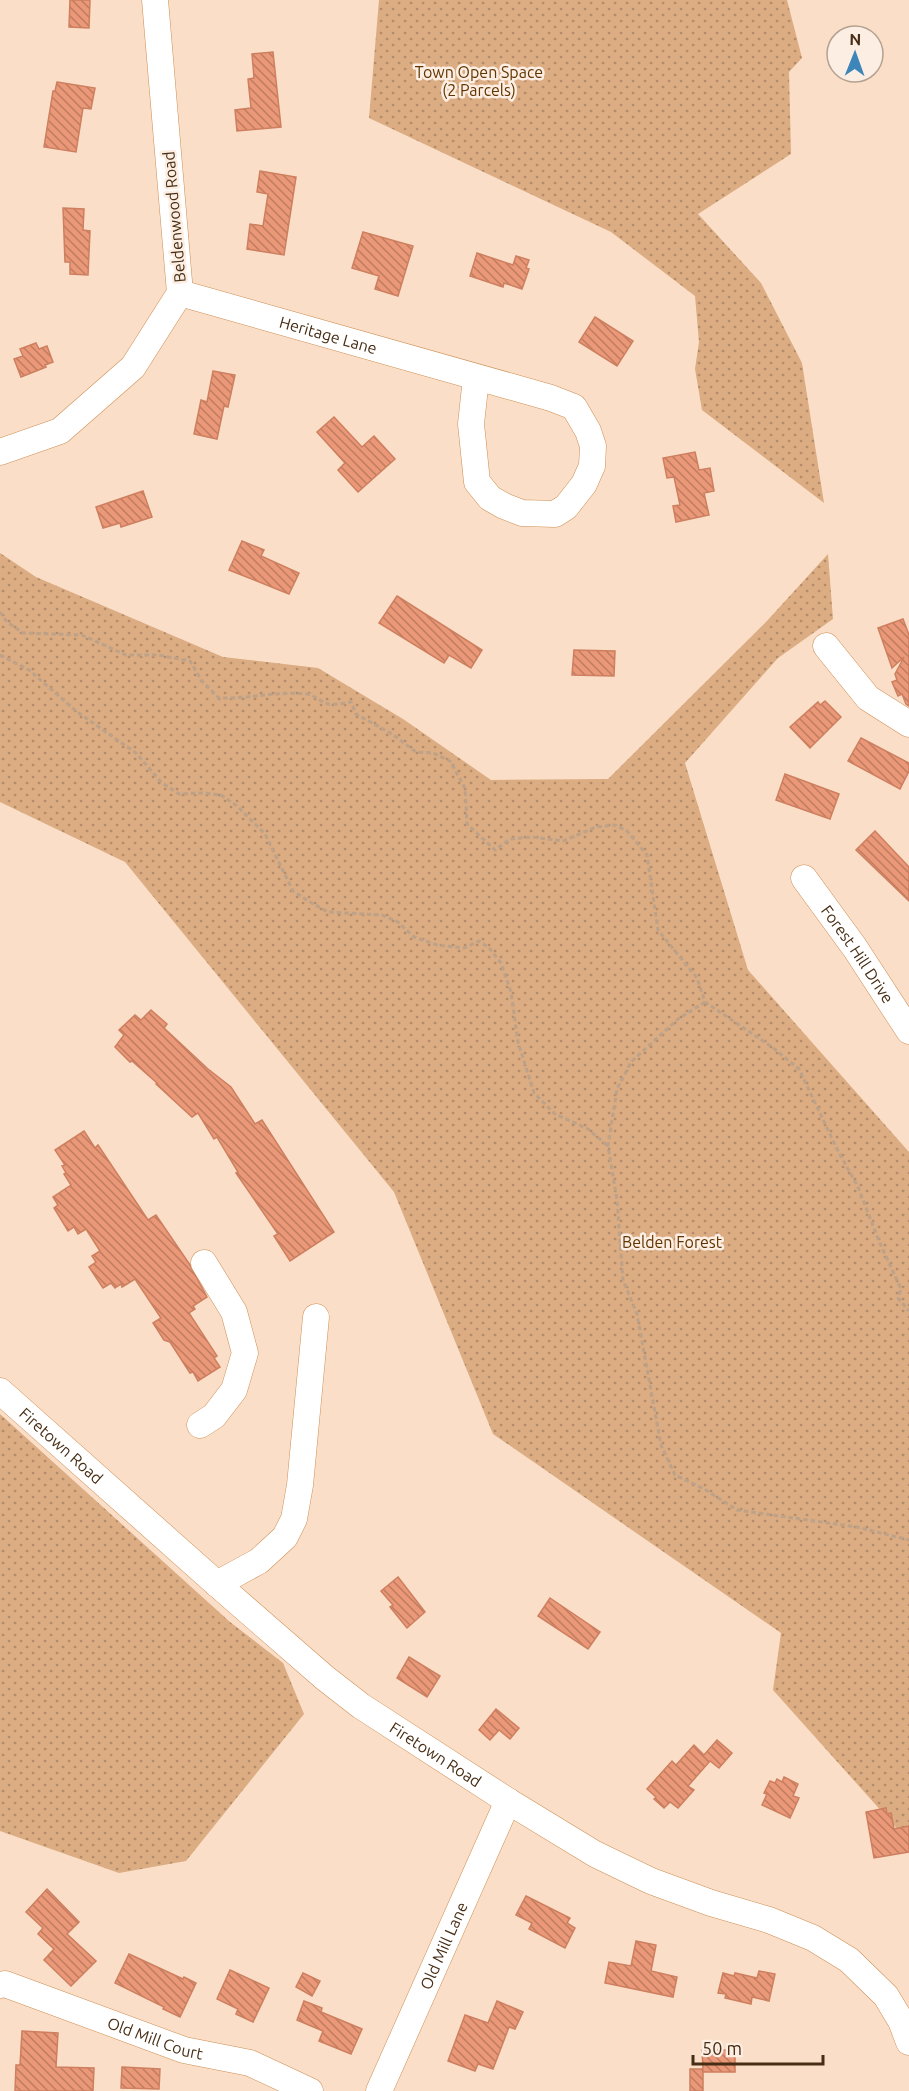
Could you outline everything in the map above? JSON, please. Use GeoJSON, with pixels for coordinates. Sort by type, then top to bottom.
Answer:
{"type":"FeatureCollection","features":[{"type":"Feature","properties":{"kind":"street","name":"Beldenwood Road"},"geometry":{"type":"LineString","coordinates":[[0,452],[60,431],[133,367],[180,293],[155,0]]}},
{"type":"Feature","properties":{"kind":"street","name":"Heritage Lane"},"geometry":{"type":"LineString","coordinates":[[180,293],[551,398],[574,407],[588,431],[593,446],[592,466],[584,484],[566,507],[555,514],[522,513],[490,498],[477,482],[471,424],[476,378]]}},
{"type":"Feature","properties":{"kind":"street"},"geometry":{"type":"LineString","coordinates":[[826,646],[867,698],[909,724]]}},
{"type":"Feature","properties":{"kind":"street","name":"Forest Hill Drive"},"geometry":{"type":"LineString","coordinates":[[804,878],[855,948],[909,1030]]}},
{"type":"Feature","properties":{"kind":"street"},"geometry":{"type":"LineString","coordinates":[[200,1425],[214,1416],[234,1390],[245,1353],[234,1312],[204,1263]]}},
{"type":"Feature","properties":{"kind":"street"},"geometry":{"type":"LineString","coordinates":[[217,1584],[259,1561],[285,1537],[294,1519],[300,1485],[316,1317]]}},
{"type":"Feature","properties":{"kind":"street","name":"Firetown Road"},"geometry":{"type":"LineString","coordinates":[[0,1391],[217,1584],[325,1678],[361,1706],[595,1854],[651,1881],[769,1920],[813,1938],[849,1960],[886,1996],[901,2021],[909,2042]]}},
{"type":"Feature","properties":{"kind":"street","name":"Old Mill Lane"},"geometry":{"type":"LineString","coordinates":[[379,2091],[508,1801]]}},
{"type":"Feature","properties":{"kind":"street","name":"Old Mill Court"},"geometry":{"type":"LineString","coordinates":[[0,1985],[4,1984],[184,2050],[250,2063],[310,2091]]}},
{"type":"Feature","properties":{"kind":"path"},"geometry":{"type":"LineString","coordinates":[[0,612],[7,622],[23,633],[82,635],[126,655],[158,655],[190,661],[202,681],[219,698],[244,699],[263,694],[291,693],[311,694],[328,704],[351,702],[356,714],[392,734],[416,752],[434,753],[450,761],[465,788],[467,824],[495,850],[510,838],[532,837],[563,842],[596,827],[615,825],[627,831],[647,855],[658,930],[697,978],[705,1002],[772,1047],[799,1070],[858,1187],[901,1289],[898,1298],[909,1311]]}},
{"type":"Feature","properties":{"kind":"path"},"geometry":{"type":"LineString","coordinates":[[0,655],[28,670],[76,711],[136,753],[161,782],[179,794],[221,795],[237,806],[265,834],[293,891],[308,901],[328,912],[382,915],[398,922],[414,937],[437,945],[464,948],[478,941],[489,948],[501,963],[511,992],[518,1042],[534,1093],[555,1114],[588,1129],[608,1146]]}},
{"type":"Feature","properties":{"kind":"path"},"geometry":{"type":"LineString","coordinates":[[705,1002],[678,1019],[631,1062],[617,1089],[608,1146],[617,1200],[623,1280],[636,1314],[661,1445],[675,1474],[737,1510],[856,1527],[909,1540]]}},
{"type":"Feature","properties":{"kind":"green space","name":"Town Open Space (2 Parcels)"},"geometry":{"type":"Polygon","coordinates":[[[379,0],[787,0],[802,58],[789,72],[791,154],[698,214],[761,283],[802,363],[824,503],[702,410],[695,369],[699,342],[695,296],[611,232],[369,118],[379,0]]]}},
{"type":"Feature","properties":{"kind":"green space","name":"Belden Forest"},"geometry":{"type":"Polygon","coordinates":[[[0,553],[36,577],[223,657],[318,668],[403,719],[491,780],[608,779],[766,622],[828,554],[833,619],[778,658],[685,763],[748,970],[909,1152],[909,1842],[773,1690],[781,1633],[493,1434],[394,1192],[125,862],[0,802],[0,553]]]}},
{"type":"Feature","properties":{"kind":"green space"},"geometry":{"type":"Polygon","coordinates":[[[0,1414],[230,1622],[283,1663],[304,1714],[186,1861],[119,1873],[0,1831],[0,1414]]]}},
{"type":"Feature","properties":{"kind":"building"},"geometry":{"type":"Polygon","coordinates":[[[70,0],[90,0],[89,28],[69,27],[70,0]]]}},
{"type":"Feature","properties":{"kind":"building"},"geometry":{"type":"Polygon","coordinates":[[[273,52],[281,127],[237,131],[235,110],[251,108],[248,79],[254,78],[252,54],[273,52]]]}},
{"type":"Feature","properties":{"kind":"building"},"geometry":{"type":"Polygon","coordinates":[[[57,82],[95,88],[91,109],[83,108],[76,152],[44,147],[53,91],[55,91],[57,82]]]}},
{"type":"Feature","properties":{"kind":"building"},"geometry":{"type":"Polygon","coordinates":[[[260,171],[296,177],[284,255],[247,249],[250,224],[263,226],[268,194],[257,192],[260,171]]]}},
{"type":"Feature","properties":{"kind":"building"},"geometry":{"type":"Polygon","coordinates":[[[63,208],[84,209],[83,230],[90,231],[88,275],[70,274],[70,262],[65,262],[63,208]]]}},
{"type":"Feature","properties":{"kind":"building"},"geometry":{"type":"Polygon","coordinates":[[[363,232],[413,246],[398,296],[375,289],[379,276],[352,268],[363,232]]]}},
{"type":"Feature","properties":{"kind":"building"},"geometry":{"type":"Polygon","coordinates":[[[477,253],[513,265],[516,256],[529,260],[526,268],[529,269],[522,289],[504,283],[503,287],[470,276],[477,253]]]}},
{"type":"Feature","properties":{"kind":"building"},"geometry":{"type":"Polygon","coordinates":[[[595,317],[633,341],[617,366],[579,342],[595,317]]]}},
{"type":"Feature","properties":{"kind":"building"},"geometry":{"type":"Polygon","coordinates":[[[36,343],[39,349],[47,346],[53,362],[21,377],[14,359],[23,356],[20,349],[36,343]]]}},
{"type":"Feature","properties":{"kind":"building"},"geometry":{"type":"Polygon","coordinates":[[[213,371],[235,375],[228,407],[224,406],[217,439],[194,434],[201,400],[207,402],[213,371]]]}},
{"type":"Feature","properties":{"kind":"building"},"geometry":{"type":"Polygon","coordinates":[[[334,417],[362,447],[374,436],[395,459],[358,492],[338,470],[345,463],[317,432],[334,417]]]}},
{"type":"Feature","properties":{"kind":"building"},"geometry":{"type":"Polygon","coordinates":[[[695,452],[699,470],[710,468],[714,491],[704,493],[709,515],[676,522],[673,506],[680,505],[674,477],[667,478],[663,458],[695,452]]]}},
{"type":"Feature","properties":{"kind":"building"},"geometry":{"type":"Polygon","coordinates":[[[143,491],[152,517],[121,527],[120,523],[103,528],[96,507],[143,491]]]}},
{"type":"Feature","properties":{"kind":"building"},"geometry":{"type":"Polygon","coordinates":[[[242,541],[264,550],[261,556],[299,573],[289,594],[229,570],[242,541]]]}},
{"type":"Feature","properties":{"kind":"building"},"geometry":{"type":"Polygon","coordinates":[[[397,596],[482,650],[471,668],[449,655],[444,663],[379,623],[397,596]]]}},
{"type":"Feature","properties":{"kind":"building"},"geometry":{"type":"Polygon","coordinates":[[[903,619],[909,635],[909,706],[902,694],[898,696],[892,682],[897,680],[895,674],[904,657],[892,668],[878,628],[903,619]]]}},
{"type":"Feature","properties":{"kind":"building"},"geometry":{"type":"Polygon","coordinates":[[[574,650],[615,651],[614,676],[572,675],[574,650]]]}},
{"type":"Feature","properties":{"kind":"building"},"geometry":{"type":"Polygon","coordinates":[[[825,701],[841,717],[810,748],[790,727],[818,702],[820,705],[825,701]]]}},
{"type":"Feature","properties":{"kind":"building"},"geometry":{"type":"Polygon","coordinates":[[[861,738],[909,763],[909,771],[900,789],[848,761],[861,738]]]}},
{"type":"Feature","properties":{"kind":"building"},"geometry":{"type":"Polygon","coordinates":[[[785,774],[839,794],[830,819],[776,800],[785,774]]]}},
{"type":"Feature","properties":{"kind":"building"},"geometry":{"type":"Polygon","coordinates":[[[875,831],[909,867],[909,901],[856,850],[875,831]]]}},
{"type":"Feature","properties":{"kind":"building"},"geometry":{"type":"Polygon","coordinates":[[[151,1010],[167,1024],[164,1028],[231,1087],[255,1124],[262,1120],[334,1232],[290,1261],[274,1236],[278,1234],[236,1173],[238,1172],[217,1137],[214,1139],[198,1113],[192,1117],[115,1047],[124,1035],[119,1030],[135,1015],[141,1020],[151,1010]]]}},
{"type":"Feature","properties":{"kind":"building"},"geometry":{"type":"Polygon","coordinates":[[[84,1131],[95,1148],[98,1145],[148,1220],[156,1215],[190,1265],[207,1297],[193,1306],[195,1309],[189,1313],[217,1356],[214,1358],[220,1367],[198,1381],[153,1323],[161,1318],[135,1279],[122,1287],[121,1284],[115,1288],[111,1283],[103,1288],[89,1267],[96,1262],[92,1256],[100,1251],[86,1229],[78,1234],[74,1227],[68,1231],[54,1208],[58,1205],[53,1197],[71,1185],[64,1174],[66,1173],[62,1166],[65,1165],[55,1150],[84,1131]]]}},
{"type":"Feature","properties":{"kind":"building"},"geometry":{"type":"Polygon","coordinates":[[[398,1577],[425,1612],[407,1628],[390,1607],[393,1605],[381,1591],[398,1577]]]}},
{"type":"Feature","properties":{"kind":"building"},"geometry":{"type":"Polygon","coordinates":[[[550,1598],[600,1632],[588,1649],[538,1616],[550,1598]]]}},
{"type":"Feature","properties":{"kind":"building"},"geometry":{"type":"Polygon","coordinates":[[[409,1657],[440,1676],[427,1697],[397,1678],[409,1657]]]}},
{"type":"Feature","properties":{"kind":"building"},"geometry":{"type":"Polygon","coordinates":[[[496,1709],[519,1728],[510,1739],[499,1730],[490,1740],[479,1730],[496,1709]]]}},
{"type":"Feature","properties":{"kind":"building"},"geometry":{"type":"Polygon","coordinates":[[[717,1740],[732,1753],[719,1768],[710,1761],[688,1786],[694,1790],[678,1808],[670,1802],[664,1808],[654,1799],[656,1797],[647,1789],[672,1761],[676,1765],[694,1745],[704,1755],[717,1740]]]}},
{"type":"Feature","properties":{"kind":"building"},"geometry":{"type":"Polygon","coordinates":[[[784,1777],[798,1784],[793,1796],[799,1798],[790,1818],[762,1805],[767,1794],[764,1793],[770,1781],[775,1783],[777,1779],[782,1782],[784,1777]]]}},
{"type":"Feature","properties":{"kind":"building"},"geometry":{"type":"Polygon","coordinates":[[[886,1808],[887,1814],[891,1813],[894,1829],[909,1826],[909,1852],[874,1858],[866,1812],[886,1808]]]}},
{"type":"Feature","properties":{"kind":"building"},"geometry":{"type":"Polygon","coordinates":[[[47,1889],[79,1922],[67,1934],[96,1961],[71,1986],[44,1960],[54,1949],[38,1934],[43,1928],[26,1912],[47,1889]]]}},
{"type":"Feature","properties":{"kind":"building"},"geometry":{"type":"Polygon","coordinates":[[[526,1896],[570,1918],[567,1923],[575,1928],[565,1948],[529,1929],[532,1923],[516,1915],[526,1896]]]}},
{"type":"Feature","properties":{"kind":"building"},"geometry":{"type":"Polygon","coordinates":[[[636,1941],[656,1945],[651,1971],[677,1977],[673,1997],[605,1983],[609,1962],[631,1966],[636,1941]]]}},
{"type":"Feature","properties":{"kind":"building"},"geometry":{"type":"Polygon","coordinates":[[[129,1954],[196,1983],[180,2017],[115,1983],[129,1954]]]}},
{"type":"Feature","properties":{"kind":"building"},"geometry":{"type":"Polygon","coordinates":[[[230,1970],[269,1988],[253,2022],[236,2014],[238,2009],[217,1999],[230,1970]]]}},
{"type":"Feature","properties":{"kind":"building"},"geometry":{"type":"Polygon","coordinates":[[[759,1971],[775,1974],[769,2001],[752,1997],[751,2004],[725,1998],[726,1994],[718,1993],[723,1973],[757,1978],[759,1971]]]}},
{"type":"Feature","properties":{"kind":"building"},"geometry":{"type":"Polygon","coordinates":[[[303,1973],[320,1981],[312,1996],[296,1987],[303,1973]]]}},
{"type":"Feature","properties":{"kind":"building"},"geometry":{"type":"Polygon","coordinates":[[[304,2001],[322,2008],[321,2012],[362,2029],[351,2054],[319,2041],[323,2031],[297,2020],[304,2001]]]}},
{"type":"Feature","properties":{"kind":"building"},"geometry":{"type":"Polygon","coordinates":[[[497,2001],[523,2012],[515,2029],[509,2027],[493,2069],[478,2064],[475,2071],[448,2061],[465,2015],[488,2023],[497,2001]]]}},
{"type":"Feature","properties":{"kind":"building"},"geometry":{"type":"Polygon","coordinates":[[[22,2031],[58,2033],[56,2067],[94,2068],[93,2091],[15,2091],[16,2065],[20,2065],[22,2031]]]}},
{"type":"Feature","properties":{"kind":"building"},"geometry":{"type":"Polygon","coordinates":[[[702,2050],[735,2050],[735,2072],[703,2072],[703,2091],[690,2091],[690,2069],[703,2069],[702,2050]]]}},
{"type":"Feature","properties":{"kind":"building"},"geometry":{"type":"Polygon","coordinates":[[[122,2067],[160,2069],[159,2089],[121,2088],[122,2067]]]}}]}
